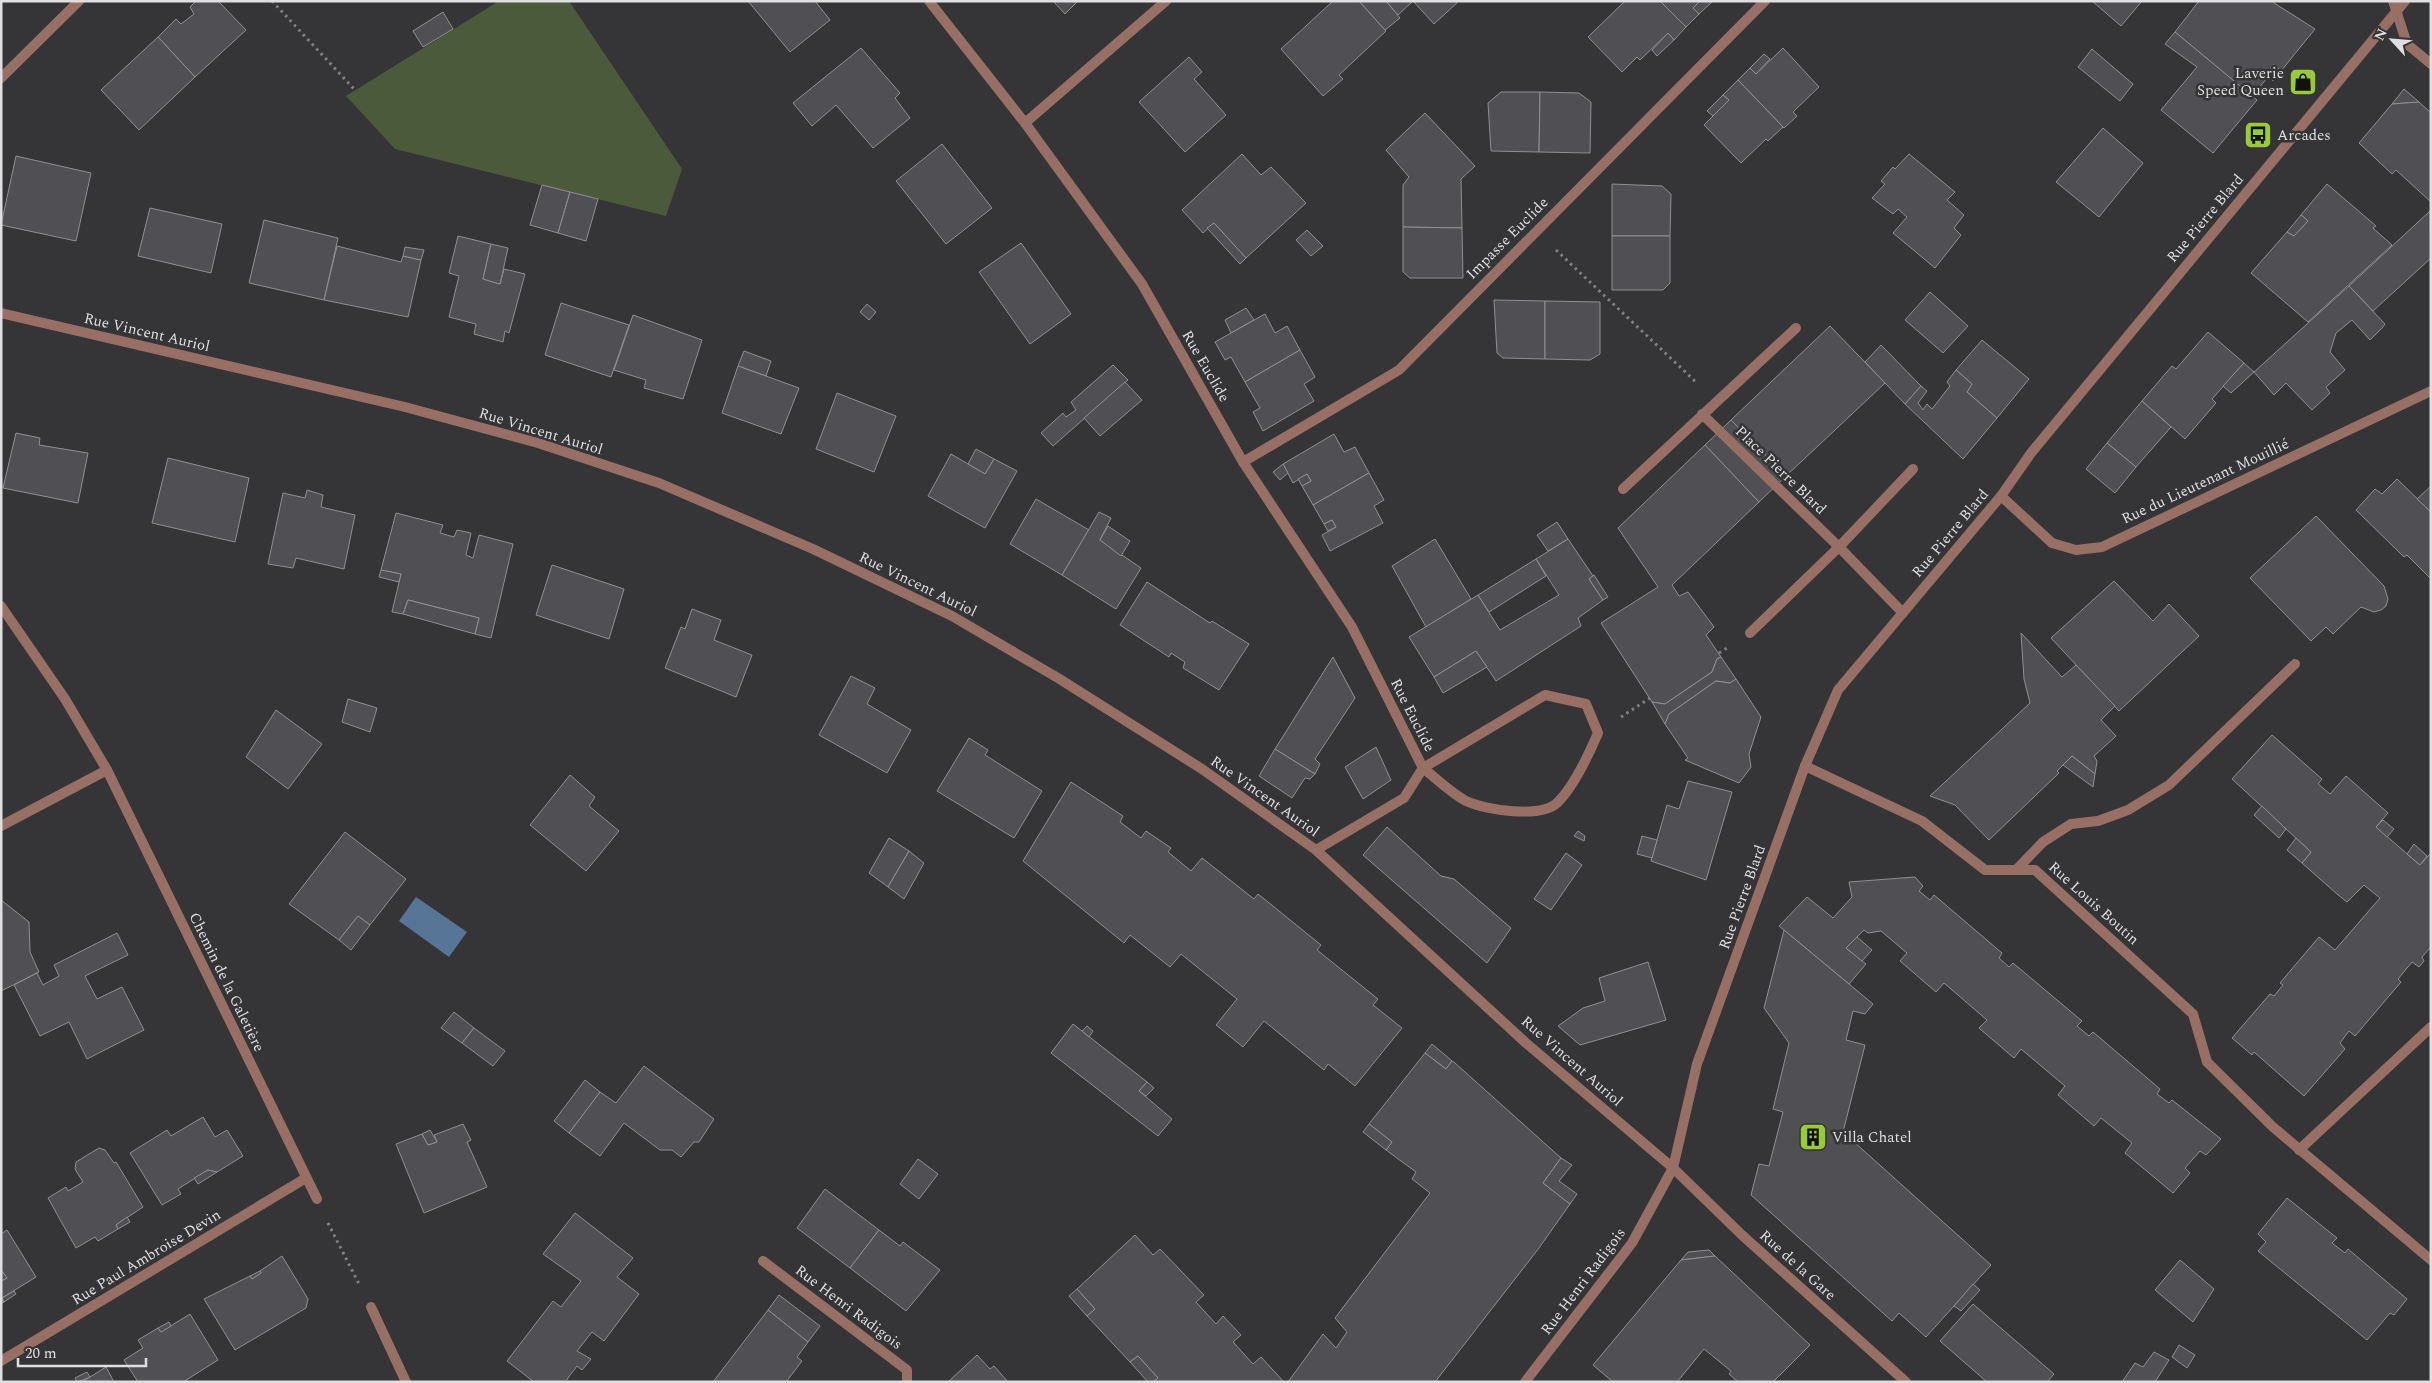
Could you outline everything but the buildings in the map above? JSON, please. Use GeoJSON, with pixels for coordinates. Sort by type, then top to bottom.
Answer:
{"type":"FeatureCollection","features":[{"type":"Feature","properties":{"kind":"street"},"geometry":{"type":"LineString","coordinates":[[1,78],[79,1]]}},
{"type":"Feature","properties":{"kind":"street","name":"Rue Euclide"},"geometry":{"type":"LineString","coordinates":[[929,1],[1025,123],[1142,284],[1244,462],[1352,626],[1423,768],[1466,801],[1511,812],[1531,812],[1558,804],[1585,762],[1598,733],[1586,704],[1545,695],[1423,768],[1404,798],[1316,850]]}},
{"type":"Feature","properties":{"kind":"street"},"geometry":{"type":"LineString","coordinates":[[1025,123],[1166,1]]}},
{"type":"Feature","properties":{"kind":"street","name":"Impasse Euclide"},"geometry":{"type":"LineString","coordinates":[[1244,462],[1399,370],[1535,230],[1765,1]]}},
{"type":"Feature","properties":{"kind":"street","name":"Rue Pierre Blard"},"geometry":{"type":"LineString","coordinates":[[1673,1168],[1697,1064],[1805,766],[1838,690],[2001,496],[2031,453],[2395,6],[2404,1]]}},
{"type":"Feature","properties":{"kind":"street"},"geometry":{"type":"LineString","coordinates":[[2395,6],[2407,44],[2431,64]]}},
{"type":"Feature","properties":{"kind":"street","name":"Rue Vincent Auriol"},"geometry":{"type":"LineString","coordinates":[[1,313],[405,407],[538,443],[659,483],[812,549],[952,616],[1058,678],[1202,770],[1316,850],[1526,1043],[1673,1168]]}},
{"type":"Feature","properties":{"kind":"street"},"geometry":{"type":"LineString","coordinates":[[1623,489],[1796,328]]}},
{"type":"Feature","properties":{"kind":"street","name":"Rue du Lieutenant Mouillié"},"geometry":{"type":"LineString","coordinates":[[2001,496],[2052,543],[2076,550],[2102,547],[2431,391]]}},
{"type":"Feature","properties":{"kind":"street","name":"Place Pierre Blard"},"geometry":{"type":"LineString","coordinates":[[1702,414],[1839,547],[1903,613]]}},
{"type":"Feature","properties":{"kind":"street"},"geometry":{"type":"LineString","coordinates":[[1750,633],[1839,547],[1913,469]]}},
{"type":"Feature","properties":{"kind":"street","name":"Chemin de la Galetière"},"geometry":{"type":"LineString","coordinates":[[1,606],[65,698],[107,770],[316,1199]]}},
{"type":"Feature","properties":{"kind":"street"},"geometry":{"type":"LineString","coordinates":[[2016,870],[2043,842],[2071,824],[2098,821],[2128,810],[2169,785],[2295,664]]}},
{"type":"Feature","properties":{"kind":"street","name":"Rue Louis Boutin"},"geometry":{"type":"LineString","coordinates":[[1805,766],[1922,821],[1985,870],[2035,870],[2192,1014],[2207,1062],[2299,1150],[2431,1260]]}},
{"type":"Feature","properties":{"kind":"street"},"geometry":{"type":"LineString","coordinates":[[1,826],[107,770]]}},
{"type":"Feature","properties":{"kind":"street"},"geometry":{"type":"LineString","coordinates":[[2299,1150],[2431,1027]]}},
{"type":"Feature","properties":{"kind":"street","name":"Rue Henri Radigois"},"geometry":{"type":"LineString","coordinates":[[1525,1382],[1632,1243],[1673,1168]]}},
{"type":"Feature","properties":{"kind":"street","name":"Rue de la Gare"},"geometry":{"type":"LineString","coordinates":[[1673,1168],[1743,1236],[1906,1382]]}},
{"type":"Feature","properties":{"kind":"street","name":"Rue Paul Ambroise Devin"},"geometry":{"type":"LineString","coordinates":[[1,1361],[306,1178]]}},
{"type":"Feature","properties":{"kind":"street","name":"Rue Henri Radigois"},"geometry":{"type":"LineString","coordinates":[[764,1260],[907,1370],[907,1382]]}},
{"type":"Feature","properties":{"kind":"street"},"geometry":{"type":"LineString","coordinates":[[371,1307],[406,1382]]}},
{"type":"Feature","properties":{"kind":"path"},"geometry":{"type":"LineString","coordinates":[[272,1],[355,90]]}},
{"type":"Feature","properties":{"kind":"path"},"geometry":{"type":"LineString","coordinates":[[1535,230],[1702,388],[1702,414]]}},
{"type":"Feature","properties":{"kind":"path"},"geometry":{"type":"LineString","coordinates":[[1598,733],[1650,698]]}},
{"type":"Feature","properties":{"kind":"path"},"geometry":{"type":"LineString","coordinates":[[316,1199],[371,1307]]}},
{"type":"Feature","properties":{"kind":"green space"},"geometry":{"type":"Polygon","coordinates":[[[499,1],[569,1],[682,169],[666,216],[395,149],[346,96],[499,1]]]}},
{"type":"Feature","properties":{"kind":"water"},"geometry":{"type":"Polygon","coordinates":[[[416,897],[467,932],[449,957],[399,921],[416,897]]]}},
{"type":"Feature","properties":{"kind":"place","name":"Laverie Speed Queen"},"geometry":{"type":"Point","coordinates":[2303,82]}},
{"type":"Feature","properties":{"kind":"place","name":"Arcades"},"geometry":{"type":"Point","coordinates":[2258,135]}},
{"type":"Feature","properties":{"kind":"place","name":"Villa Chatel"},"geometry":{"type":"Point","coordinates":[1813,1137]}}]}
